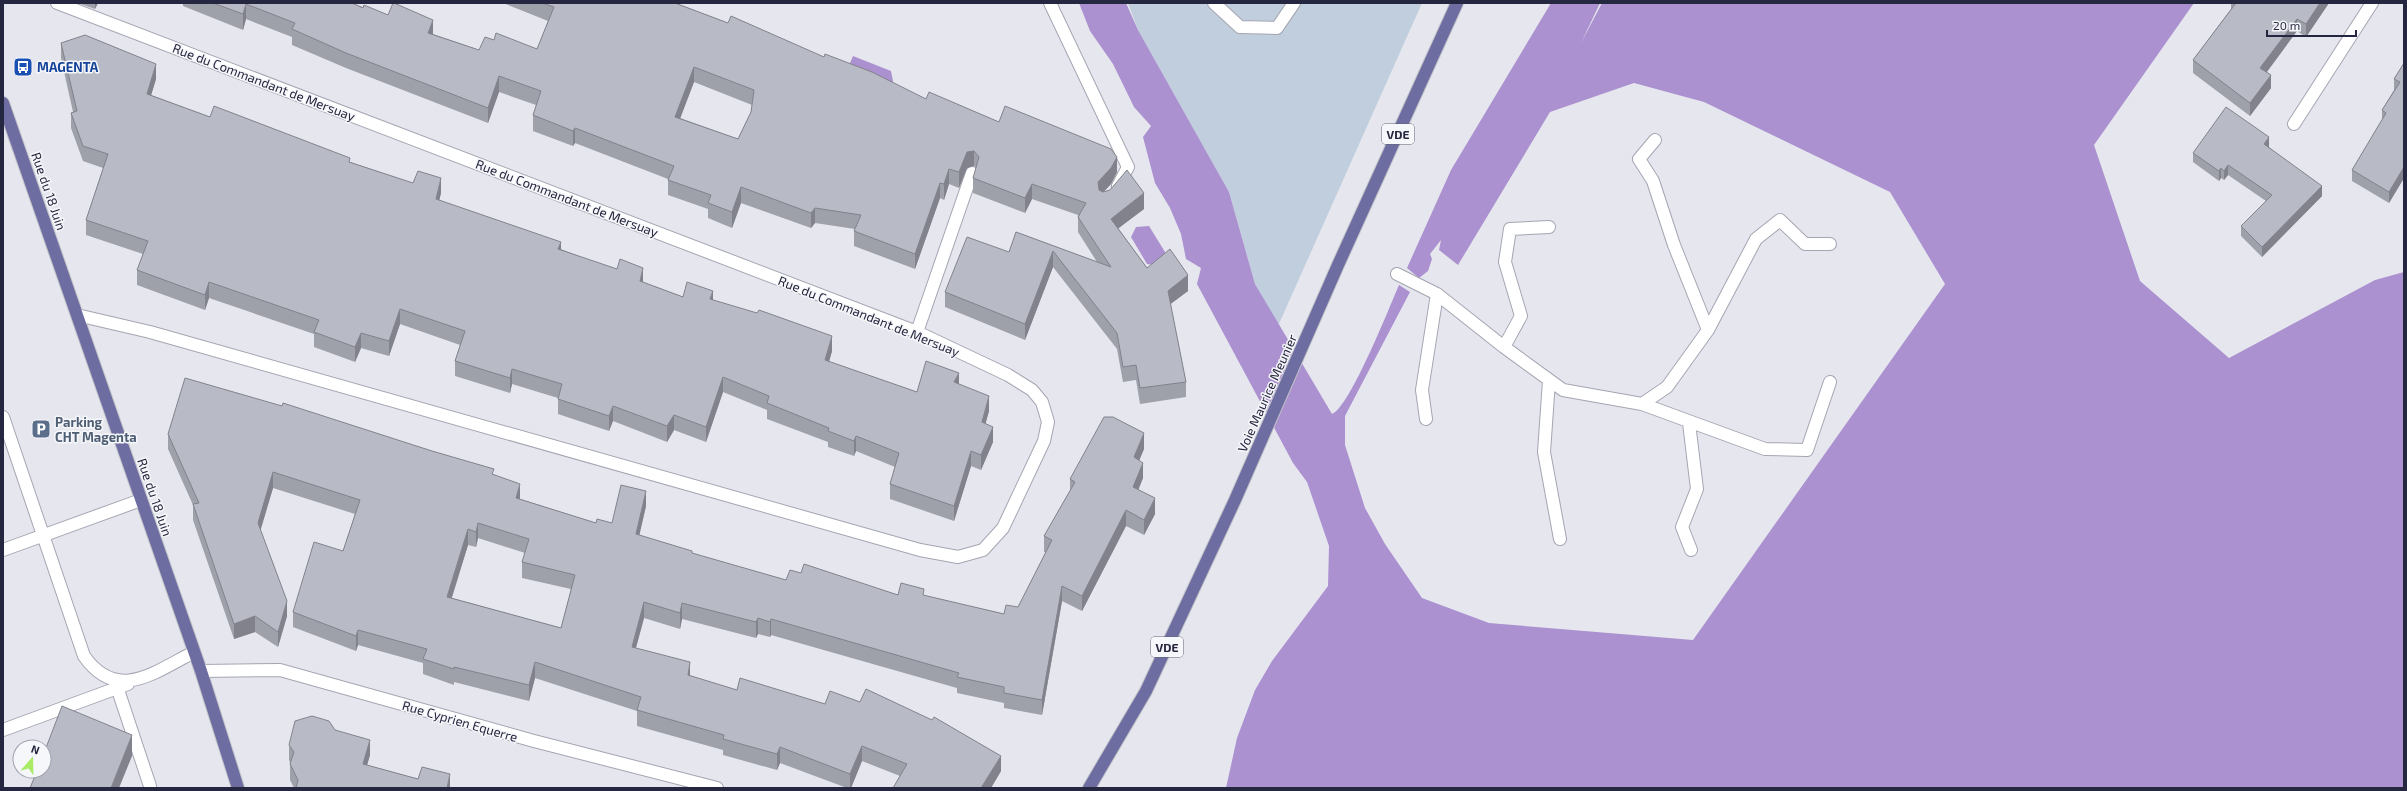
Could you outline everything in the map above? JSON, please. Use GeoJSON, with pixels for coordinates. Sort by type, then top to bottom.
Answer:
{"type":"FeatureCollection","features":[{"type":"Feature","properties":{"kind":"main road","name":"Voie Maurice Meunier"},"geometry":{"type":"LineString","coordinates":[[1089,788],[1146,691],[1235,500],[1338,265],[1457,3]]}},
{"type":"Feature","properties":{"kind":"main road","name":"Rue du 18 Juin"},"geometry":{"type":"LineString","coordinates":[[3,105],[201,671],[238,788]]}},
{"type":"Feature","properties":{"kind":"street","name":"Rue du Commandant de Mersuay"},"geometry":{"type":"LineString","coordinates":[[57,3],[917,332],[1008,374],[1032,390],[1042,402],[1048,422],[1044,441],[1003,528],[983,550],[958,557],[913,548],[150,332],[77,315]]}},
{"type":"Feature","properties":{"kind":"street"},"geometry":{"type":"LineString","coordinates":[[1050,3],[1128,167],[1117,188],[1110,196]]}},
{"type":"Feature","properties":{"kind":"street"},"geometry":{"type":"LineString","coordinates":[[1214,3],[1240,27],[1277,28],[1294,3]]}},
{"type":"Feature","properties":{"kind":"street"},"geometry":{"type":"LineString","coordinates":[[2294,124],[2372,3]]}},
{"type":"Feature","properties":{"kind":"street"},"geometry":{"type":"LineString","coordinates":[[1655,140],[1639,159],[1653,181],[1674,245],[1708,330]]}},
{"type":"Feature","properties":{"kind":"street"},"geometry":{"type":"LineString","coordinates":[[917,332],[972,173]]}},
{"type":"Feature","properties":{"kind":"street"},"geometry":{"type":"LineString","coordinates":[[1642,404],[1667,387],[1708,330],[1756,239],[1780,220],[1805,244],[1830,244]]}},
{"type":"Feature","properties":{"kind":"street"},"geometry":{"type":"LineString","coordinates":[[1504,348],[1521,316],[1505,262],[1510,229],[1549,227]]}},
{"type":"Feature","properties":{"kind":"street"},"geometry":{"type":"LineString","coordinates":[[1397,274],[1437,294],[1504,348],[1563,390],[1642,404],[1689,423],[1765,449],[1807,450],[1830,382]]}},
{"type":"Feature","properties":{"kind":"street"},"geometry":{"type":"LineString","coordinates":[[1426,419],[1422,390],[1437,294]]}},
{"type":"Feature","properties":{"kind":"street"},"geometry":{"type":"LineString","coordinates":[[1549,381],[1544,452],[1560,539]]}},
{"type":"Feature","properties":{"kind":"street"},"geometry":{"type":"LineString","coordinates":[[3,417],[84,656],[93,669],[104,677],[124,682],[138,680]]}},
{"type":"Feature","properties":{"kind":"street"},"geometry":{"type":"LineString","coordinates":[[1689,423],[1697,489],[1682,527],[1691,550]]}},
{"type":"Feature","properties":{"kind":"street"},"geometry":{"type":"LineString","coordinates":[[3,550],[141,500]]}},
{"type":"Feature","properties":{"kind":"street"},"geometry":{"type":"LineString","coordinates":[[3,730],[138,680],[194,652]]}},
{"type":"Feature","properties":{"kind":"street","name":"Rue Cyprien Equerre"},"geometry":{"type":"LineString","coordinates":[[201,671],[280,670],[534,741],[718,788]]}},
{"type":"Feature","properties":{"kind":"street"},"geometry":{"type":"LineString","coordinates":[[117,687],[150,786]]}},
{"type":"Feature","properties":{"kind":"shaded area"},"geometry":{"type":"Polygon","coordinates":[[[1079,3],[1126,3],[1138,30],[1229,192],[1255,284],[1332,414],[1340,407],[1349,394],[1368,356],[1399,285],[1410,292],[1345,416],[1345,445],[1365,508],[1385,544],[1422,598],[1489,623],[1693,640],[1945,284],[1890,192],[1704,102],[1634,83],[1550,112],[1458,265],[1439,250],[1441,240],[1430,254],[1432,259],[1428,271],[1419,278],[1407,268],[1451,170],[1551,3],[1600,3],[1581,43],[1602,3],[2194,3],[2094,145],[2140,281],[2229,358],[2375,280],[2404,272],[2404,788],[1226,788],[1237,738],[1255,690],[1272,661],[1328,586],[1329,546],[1307,482],[1293,463],[1197,284],[1201,268],[1186,259],[1181,234],[1170,208],[1155,183],[1143,137],[1151,126],[1134,107],[1113,64],[1090,31],[1079,3]]]}},
{"type":"Feature","properties":{"kind":"shaded area"},"geometry":{"type":"Polygon","coordinates":[[[1128,3],[1422,3],[1278,326],[1255,284],[1229,192],[1138,30],[1128,3]]]}},
{"type":"Feature","properties":{"kind":"shaded area"},"geometry":{"type":"Polygon","coordinates":[[[853,56],[891,71],[893,81],[891,89],[848,68],[853,56]]]}},
{"type":"Feature","properties":{"kind":"shaded area"},"geometry":{"type":"Polygon","coordinates":[[[1149,226],[1165,252],[1162,266],[1147,264],[1131,237],[1136,227],[1149,226]]]}},
{"type":"Feature","properties":{"kind":"building"},"geometry":{"type":"Polygon","coordinates":[[[213,3],[352,3],[363,8],[364,5],[388,15],[394,3],[433,20],[428,33],[479,50],[485,37],[494,40],[496,33],[537,49],[554,7],[542,3],[675,3],[728,23],[731,16],[824,57],[825,54],[872,72],[926,99],[929,92],[999,122],[1005,106],[1111,149],[1117,157],[1111,168],[1098,182],[1099,190],[1103,192],[1110,190],[1127,170],[1144,193],[1111,219],[1147,268],[1170,249],[1188,275],[1168,291],[1186,382],[1140,388],[1136,365],[1123,367],[1117,333],[1053,251],[1025,324],[945,292],[967,237],[1009,252],[1016,232],[1111,267],[1078,217],[1086,203],[1032,184],[1025,198],[973,178],[979,157],[974,151],[967,152],[959,172],[949,169],[944,184],[940,183],[915,254],[854,231],[861,215],[815,208],[811,213],[741,187],[732,212],[708,203],[711,195],[668,180],[674,166],[575,128],[573,131],[533,115],[541,91],[499,76],[488,108],[346,53],[292,29],[295,23],[246,4],[243,14],[213,3]],[[694,67],[675,117],[738,139],[751,112],[754,90],[694,67]]]}},
{"type":"Feature","properties":{"kind":"building"},"geometry":{"type":"Polygon","coordinates":[[[2236,3],[2320,3],[2306,24],[2297,19],[2260,68],[2271,75],[2250,103],[2193,60],[2236,3]]]}},
{"type":"Feature","properties":{"kind":"building"},"geometry":{"type":"Polygon","coordinates":[[[85,35],[156,64],[147,94],[210,117],[214,106],[350,158],[349,162],[413,183],[418,171],[441,178],[436,199],[561,242],[558,249],[617,269],[620,259],[643,268],[640,281],[683,297],[687,282],[713,291],[710,299],[757,313],[759,310],[832,336],[825,360],[917,392],[926,361],[959,373],[954,382],[989,396],[982,422],[993,427],[981,455],[971,451],[954,506],[890,484],[899,453],[856,436],[854,441],[828,431],[829,428],[767,403],[769,396],[723,377],[706,427],[674,415],[667,426],[613,406],[609,416],[558,399],[562,384],[512,369],[510,378],[455,361],[465,331],[400,309],[389,341],[361,333],[355,347],[314,332],[319,320],[209,282],[205,295],[137,270],[148,241],[86,220],[108,154],[83,146],[71,113],[77,111],[61,43],[85,35]]]}},
{"type":"Feature","properties":{"kind":"building"},"geometry":{"type":"Polygon","coordinates":[[[2404,63],[2404,167],[2389,192],[2352,170],[2386,113],[2382,110],[2400,82],[2394,79],[2404,63]]]}},
{"type":"Feature","properties":{"kind":"building"},"geometry":{"type":"Polygon","coordinates":[[[2226,107],[2269,137],[2264,144],[2322,186],[2262,247],[2241,226],[2272,195],[2228,165],[2224,171],[2221,168],[2219,171],[2193,153],[2226,107]]]}},
{"type":"Feature","properties":{"kind":"building"},"geometry":{"type":"Polygon","coordinates":[[[185,378],[282,406],[283,403],[432,451],[494,469],[492,474],[520,484],[516,498],[596,523],[597,519],[612,523],[621,485],[646,491],[636,534],[692,551],[692,553],[786,580],[790,570],[801,573],[804,564],[898,595],[901,583],[924,589],[923,595],[1004,614],[1006,605],[1018,607],[1052,540],[1044,536],[1075,482],[1070,479],[1104,417],[1113,417],[1144,433],[1134,457],[1143,463],[1133,487],[1155,498],[1144,520],[1126,510],[1082,596],[1062,586],[1042,700],[1004,693],[1004,687],[957,677],[959,673],[771,619],[770,622],[758,618],[756,622],[682,603],[680,613],[644,602],[632,647],[690,662],[688,675],[737,690],[740,678],[825,704],[830,691],[860,702],[866,689],[932,720],[934,717],[1001,756],[981,788],[893,788],[907,764],[862,746],[850,774],[780,747],[777,754],[723,739],[724,735],[637,710],[641,697],[535,662],[529,685],[454,667],[454,669],[423,659],[427,649],[358,630],[356,636],[293,612],[314,542],[343,551],[360,500],[273,472],[258,523],[287,601],[278,632],[255,616],[234,624],[193,504],[199,503],[168,434],[185,378]],[[478,523],[476,532],[468,529],[447,597],[561,628],[575,575],[522,562],[529,539],[478,523]]]}},
{"type":"Feature","properties":{"kind":"building"},"geometry":{"type":"Polygon","coordinates":[[[62,706],[132,735],[111,788],[30,788],[34,779],[52,779],[52,739],[49,739],[62,706]]]}},
{"type":"Feature","properties":{"kind":"building"},"geometry":{"type":"Polygon","coordinates":[[[312,716],[329,721],[335,730],[370,740],[363,764],[418,779],[422,767],[450,774],[447,788],[296,788],[298,780],[290,764],[294,752],[289,745],[295,721],[312,716]]]}},
{"type":"Feature","properties":{"kind":"place","name":"MAGENTA"},"geometry":{"type":"Point","coordinates":[23,67]}},
{"type":"Feature","properties":{"kind":"place","name":"Parking CHT Magenta"},"geometry":{"type":"Point","coordinates":[41,429]}}]}
